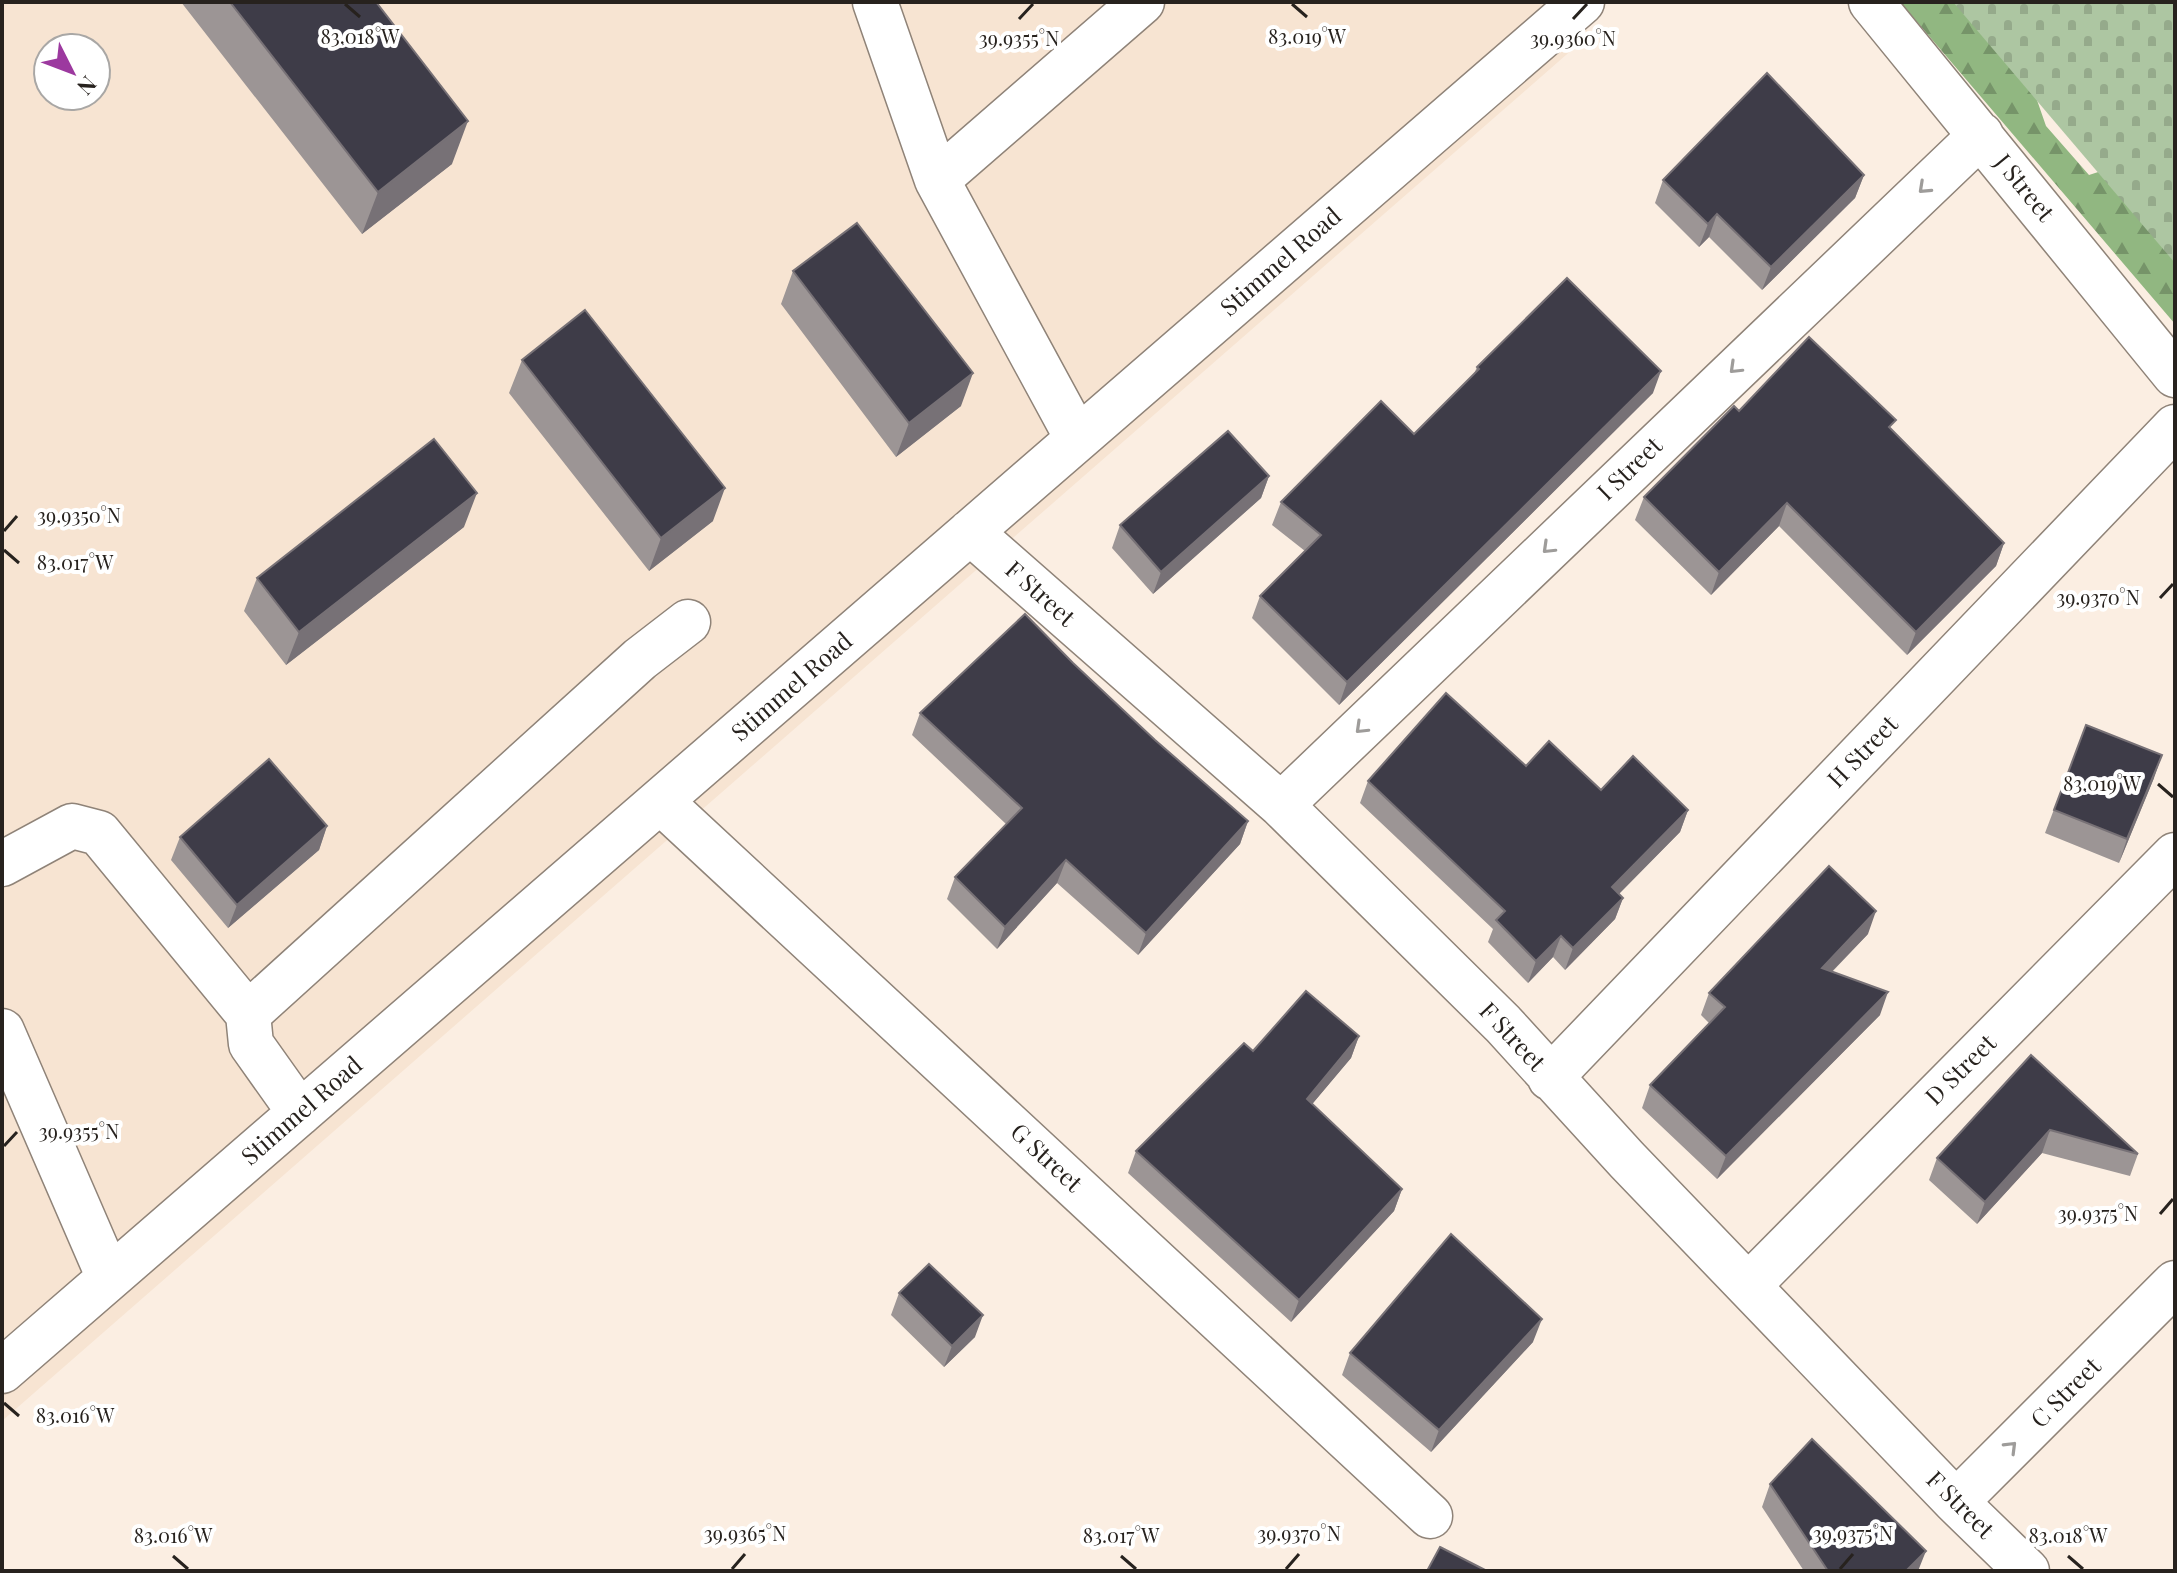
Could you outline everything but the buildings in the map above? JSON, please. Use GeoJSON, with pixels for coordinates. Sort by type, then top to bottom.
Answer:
{"type":"FeatureCollection","features":[{"type":"Feature","properties":{"kind":"street"},"geometry":{"type":"LineString","coordinates":[[875,2],[937,180],[1077,438]]}},
{"type":"Feature","properties":{"kind":"street"},"geometry":{"type":"LineString","coordinates":[[937,180],[1142,2]]}},
{"type":"Feature","properties":{"kind":"street","name":"Stimmel Road"},"geometry":{"type":"LineString","coordinates":[[2,1371],[1582,2]]}},
{"type":"Feature","properties":{"kind":"street","name":"J Street"},"geometry":{"type":"LineString","coordinates":[[1871,2],[2175,375]]}},
{"type":"Feature","properties":{"kind":"street","name":"I Street"},"geometry":{"type":"LineString","coordinates":[[1281,805],[1981,135]]}},
{"type":"Feature","properties":{"kind":"street","name":"H Street"},"geometry":{"type":"LineString","coordinates":[[1550,1078],[2175,427]]}},
{"type":"Feature","properties":{"kind":"street","name":"F Street"},"geometry":{"type":"LineString","coordinates":[[970,532],[1281,805],[1503,1024],[1550,1078],[1956,1502],[2027,1571]]}},
{"type":"Feature","properties":{"kind":"street"},"geometry":{"type":"LineString","coordinates":[[248,1014],[640,659],[688,622]]}},
{"type":"Feature","properties":{"kind":"street","name":"G Street"},"geometry":{"type":"LineString","coordinates":[[660,801],[1430,1516]]}},
{"type":"Feature","properties":{"kind":"street"},"geometry":{"type":"LineString","coordinates":[[2,864],[72,826],[99,833],[248,1014],[251,1044],[300,1113]]}},
{"type":"Feature","properties":{"kind":"street","name":"D Street"},"geometry":{"type":"LineString","coordinates":[[1749,1285],[2175,855]]}},
{"type":"Feature","properties":{"kind":"street"},"geometry":{"type":"LineString","coordinates":[[2,1031],[109,1278]]}},
{"type":"Feature","properties":{"kind":"street","name":"C Street"},"geometry":{"type":"LineString","coordinates":[[1956,1502],[2175,1283]]}},
{"type":"Feature","properties":{"kind":"shaded area"},"geometry":{"type":"Polygon","coordinates":[[[2,2],[1564,2],[1590,34],[2,1421],[2,2]]]}},
{"type":"Feature","properties":{"kind":"green space"},"geometry":{"type":"Polygon","coordinates":[[[1900,2],[2003,2],[2046,126],[2089,175],[2175,147],[2175,324],[1900,2]]]}},
{"type":"Feature","properties":{"kind":"green space"},"geometry":{"type":"Polygon","coordinates":[[[1953,2],[2175,2],[2175,263],[1953,2]]]}}]}
